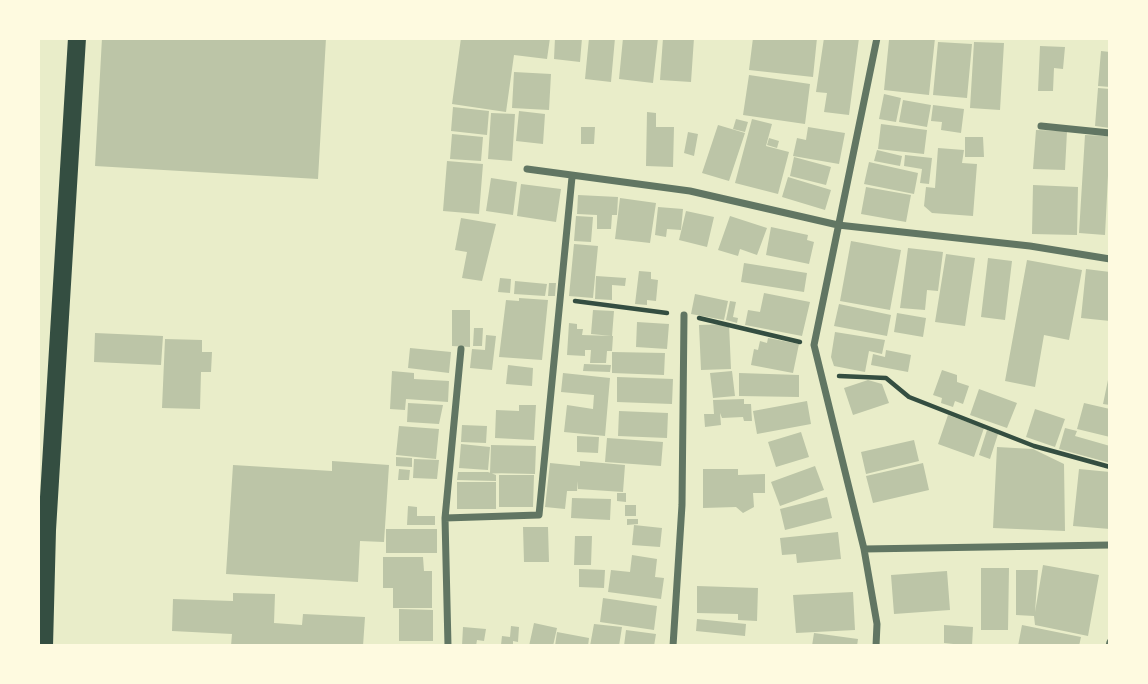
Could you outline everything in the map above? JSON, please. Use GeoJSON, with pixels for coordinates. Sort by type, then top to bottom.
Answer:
{"type":"FeatureCollection","features":[{"type":"Feature","properties":{"kind":"main road"},"geometry":{"type":"LineString","coordinates":[[44,646],[47,530],[77,38]]}},
{"type":"Feature","properties":{"kind":"street"},"geometry":{"type":"LineString","coordinates":[[876,646],[877,624],[864,549],[819,375],[814,345],[877,38]]}},
{"type":"Feature","properties":{"kind":"street"},"geometry":{"type":"LineString","coordinates":[[1041,126],[1110,133]]}},
{"type":"Feature","properties":{"kind":"street"},"geometry":{"type":"LineString","coordinates":[[527,169],[690,191],[838,225],[1030,246],[1110,259]]}},
{"type":"Feature","properties":{"kind":"street"},"geometry":{"type":"LineString","coordinates":[[445,518],[539,515],[572,177]]}},
{"type":"Feature","properties":{"kind":"street"},"geometry":{"type":"LineString","coordinates":[[673,646],[682,505],[684,315]]}},
{"type":"Feature","properties":{"kind":"street"},"geometry":{"type":"LineString","coordinates":[[448,646],[445,518],[461,349]]}},
{"type":"Feature","properties":{"kind":"street"},"geometry":{"type":"LineString","coordinates":[[864,549],[1110,544]]}},
{"type":"Feature","properties":{"kind":"path"},"geometry":{"type":"LineString","coordinates":[[819,375],[886,378],[909,397],[1034,446],[1110,467]]}},
{"type":"Feature","properties":{"kind":"building"},"geometry":{"type":"Polygon","coordinates":[[[102,38],[326,38],[318,179],[95,166],[102,38]]]}},
{"type":"Feature","properties":{"kind":"building"},"geometry":{"type":"Polygon","coordinates":[[[461,38],[550,38],[547,59],[514,55],[506,112],[452,104],[461,38]]]}},
{"type":"Feature","properties":{"kind":"building"},"geometry":{"type":"Polygon","coordinates":[[[555,38],[582,38],[580,62],[554,59],[555,38]]]}},
{"type":"Feature","properties":{"kind":"building"},"geometry":{"type":"Polygon","coordinates":[[[589,38],[615,38],[611,82],[585,79],[589,38]]]}},
{"type":"Feature","properties":{"kind":"building"},"geometry":{"type":"Polygon","coordinates":[[[623,38],[658,38],[653,83],[619,79],[623,38]]]}},
{"type":"Feature","properties":{"kind":"building"},"geometry":{"type":"Polygon","coordinates":[[[663,38],[694,38],[691,82],[660,80],[663,38]]]}},
{"type":"Feature","properties":{"kind":"building"},"geometry":{"type":"Polygon","coordinates":[[[753,38],[817,38],[813,77],[749,70],[753,38]]]}},
{"type":"Feature","properties":{"kind":"building"},"geometry":{"type":"Polygon","coordinates":[[[824,38],[859,38],[849,115],[824,112],[827,93],[816,92],[824,38]]]}},
{"type":"Feature","properties":{"kind":"building"},"geometry":{"type":"Polygon","coordinates":[[[935,38],[929,95],[884,90],[889,40],[935,38]]]}},
{"type":"Feature","properties":{"kind":"building"},"geometry":{"type":"Polygon","coordinates":[[[938,42],[972,44],[967,98],[933,95],[938,42]]]}},
{"type":"Feature","properties":{"kind":"building"},"geometry":{"type":"Polygon","coordinates":[[[974,42],[1004,43],[1000,110],[970,108],[974,42]]]}},
{"type":"Feature","properties":{"kind":"building"},"geometry":{"type":"Polygon","coordinates":[[[1040,46],[1065,47],[1063,69],[1054,68],[1053,91],[1038,91],[1040,46]]]}},
{"type":"Feature","properties":{"kind":"building"},"geometry":{"type":"Polygon","coordinates":[[[1101,51],[1110,52],[1110,87],[1098,86],[1101,51]]]}},
{"type":"Feature","properties":{"kind":"building"},"geometry":{"type":"Polygon","coordinates":[[[514,72],[551,74],[549,110],[512,108],[514,72]]]}},
{"type":"Feature","properties":{"kind":"building"},"geometry":{"type":"Polygon","coordinates":[[[749,75],[810,84],[805,124],[743,115],[749,75]]]}},
{"type":"Feature","properties":{"kind":"building"},"geometry":{"type":"Polygon","coordinates":[[[1098,88],[1110,89],[1110,128],[1095,126],[1098,88]]]}},
{"type":"Feature","properties":{"kind":"building"},"geometry":{"type":"Polygon","coordinates":[[[884,94],[901,98],[896,122],[879,119],[884,94]]]}},
{"type":"Feature","properties":{"kind":"building"},"geometry":{"type":"Polygon","coordinates":[[[903,100],[931,105],[927,127],[899,122],[903,100]]]}},
{"type":"Feature","properties":{"kind":"building"},"geometry":{"type":"Polygon","coordinates":[[[933,105],[964,109],[961,133],[941,130],[942,122],[931,121],[933,105]]]}},
{"type":"Feature","properties":{"kind":"building"},"geometry":{"type":"Polygon","coordinates":[[[453,107],[489,111],[487,135],[451,131],[453,107]]]}},
{"type":"Feature","properties":{"kind":"building"},"geometry":{"type":"Polygon","coordinates":[[[519,111],[545,114],[543,144],[516,141],[519,111]]]}},
{"type":"Feature","properties":{"kind":"building"},"geometry":{"type":"Polygon","coordinates":[[[647,112],[656,113],[656,127],[674,127],[673,167],[646,166],[647,112]]]}},
{"type":"Feature","properties":{"kind":"building"},"geometry":{"type":"Polygon","coordinates":[[[491,113],[515,114],[512,161],[488,159],[491,113]]]}},
{"type":"Feature","properties":{"kind":"building"},"geometry":{"type":"Polygon","coordinates":[[[736,119],[748,122],[745,132],[733,129],[736,119]]]}},
{"type":"Feature","properties":{"kind":"building"},"geometry":{"type":"Polygon","coordinates":[[[752,119],[772,124],[766,146],[789,152],[778,194],[735,183],[752,119]]]}},
{"type":"Feature","properties":{"kind":"building"},"geometry":{"type":"Polygon","coordinates":[[[881,124],[927,130],[924,154],[878,149],[881,124]]]}},
{"type":"Feature","properties":{"kind":"building"},"geometry":{"type":"Polygon","coordinates":[[[718,125],[745,133],[729,181],[702,173],[718,125]]]}},
{"type":"Feature","properties":{"kind":"building"},"geometry":{"type":"Polygon","coordinates":[[[581,127],[595,127],[594,144],[581,144],[581,127]]]}},
{"type":"Feature","properties":{"kind":"building"},"geometry":{"type":"Polygon","coordinates":[[[808,127],[845,133],[839,164],[793,156],[797,138],[806,140],[808,127]]]}},
{"type":"Feature","properties":{"kind":"building"},"geometry":{"type":"Polygon","coordinates":[[[1036,130],[1067,131],[1065,170],[1033,169],[1036,130]]]}},
{"type":"Feature","properties":{"kind":"building"},"geometry":{"type":"Polygon","coordinates":[[[688,132],[698,134],[694,156],[684,153],[688,132]]]}},
{"type":"Feature","properties":{"kind":"building"},"geometry":{"type":"Polygon","coordinates":[[[452,134],[483,137],[481,161],[450,159],[452,134]]]}},
{"type":"Feature","properties":{"kind":"building"},"geometry":{"type":"Polygon","coordinates":[[[1085,135],[1110,136],[1105,235],[1079,233],[1085,135]]]}},
{"type":"Feature","properties":{"kind":"building"},"geometry":{"type":"Polygon","coordinates":[[[965,137],[983,137],[984,157],[965,157],[965,137]]]}},
{"type":"Feature","properties":{"kind":"building"},"geometry":{"type":"Polygon","coordinates":[[[769,138],[779,141],[777,148],[767,145],[769,138]]]}},
{"type":"Feature","properties":{"kind":"building"},"geometry":{"type":"Polygon","coordinates":[[[938,148],[964,150],[962,163],[977,164],[973,216],[932,213],[924,206],[926,187],[935,188],[938,148]]]}},
{"type":"Feature","properties":{"kind":"building"},"geometry":{"type":"Polygon","coordinates":[[[877,150],[902,156],[900,166],[874,161],[877,150]]]}},
{"type":"Feature","properties":{"kind":"building"},"geometry":{"type":"Polygon","coordinates":[[[905,155],[932,158],[929,184],[920,183],[922,169],[904,166],[905,155]]]}},
{"type":"Feature","properties":{"kind":"building"},"geometry":{"type":"Polygon","coordinates":[[[794,157],[831,167],[826,185],[790,176],[794,157]]]}},
{"type":"Feature","properties":{"kind":"building"},"geometry":{"type":"Polygon","coordinates":[[[447,161],[483,164],[479,214],[443,211],[447,161]]]}},
{"type":"Feature","properties":{"kind":"building"},"geometry":{"type":"Polygon","coordinates":[[[869,162],[918,173],[914,194],[864,184],[869,162]]]}},
{"type":"Feature","properties":{"kind":"building"},"geometry":{"type":"Polygon","coordinates":[[[788,177],[831,190],[825,210],[782,197],[788,177]]]}},
{"type":"Feature","properties":{"kind":"building"},"geometry":{"type":"Polygon","coordinates":[[[491,178],[517,182],[513,215],[486,211],[491,178]]]}},
{"type":"Feature","properties":{"kind":"building"},"geometry":{"type":"Polygon","coordinates":[[[521,184],[561,189],[556,222],[517,216],[521,184]]]}},
{"type":"Feature","properties":{"kind":"building"},"geometry":{"type":"Polygon","coordinates":[[[1033,185],[1078,187],[1077,235],[1032,234],[1033,185]]]}},
{"type":"Feature","properties":{"kind":"building"},"geometry":{"type":"Polygon","coordinates":[[[866,187],[911,195],[906,222],[861,214],[866,187]]]}},
{"type":"Feature","properties":{"kind":"building"},"geometry":{"type":"Polygon","coordinates":[[[578,195],[618,197],[617,215],[612,215],[611,229],[597,229],[597,215],[577,214],[578,195]]]}},
{"type":"Feature","properties":{"kind":"building"},"geometry":{"type":"Polygon","coordinates":[[[620,198],[656,203],[650,243],[615,239],[620,198]]]}},
{"type":"Feature","properties":{"kind":"building"},"geometry":{"type":"Polygon","coordinates":[[[658,207],[683,209],[681,230],[667,229],[666,237],[655,235],[658,207]]]}},
{"type":"Feature","properties":{"kind":"building"},"geometry":{"type":"Polygon","coordinates":[[[686,211],[714,217],[707,247],[679,240],[686,211]]]}},
{"type":"Feature","properties":{"kind":"building"},"geometry":{"type":"Polygon","coordinates":[[[576,216],[593,217],[591,242],[574,241],[576,216]]]}},
{"type":"Feature","properties":{"kind":"building"},"geometry":{"type":"Polygon","coordinates":[[[730,216],[767,228],[757,255],[740,249],[738,256],[718,250],[730,216]]]}},
{"type":"Feature","properties":{"kind":"building"},"geometry":{"type":"Polygon","coordinates":[[[461,218],[496,224],[482,281],[462,278],[467,252],[455,250],[461,218]]]}},
{"type":"Feature","properties":{"kind":"building"},"geometry":{"type":"Polygon","coordinates":[[[771,227],[808,235],[807,240],[814,242],[809,264],[766,255],[771,227]]]}},
{"type":"Feature","properties":{"kind":"building"},"geometry":{"type":"Polygon","coordinates":[[[851,241],[901,250],[890,310],[840,301],[851,241]]]}},
{"type":"Feature","properties":{"kind":"building"},"geometry":{"type":"Polygon","coordinates":[[[574,244],[598,246],[593,298],[569,296],[574,244]]]}},
{"type":"Feature","properties":{"kind":"building"},"geometry":{"type":"Polygon","coordinates":[[[908,248],[943,252],[938,291],[927,290],[925,310],[900,308],[908,248]]]}},
{"type":"Feature","properties":{"kind":"building"},"geometry":{"type":"Polygon","coordinates":[[[946,254],[975,258],[965,326],[935,322],[946,254]]]}},
{"type":"Feature","properties":{"kind":"building"},"geometry":{"type":"Polygon","coordinates":[[[988,258],[1012,261],[1005,320],[981,317],[988,258]]]}},
{"type":"Feature","properties":{"kind":"building"},"geometry":{"type":"Polygon","coordinates":[[[1027,260],[1082,270],[1069,340],[1044,335],[1035,387],[1005,381],[1027,260]]]}},
{"type":"Feature","properties":{"kind":"building"},"geometry":{"type":"Polygon","coordinates":[[[744,263],[807,273],[804,292],[741,282],[744,263]]]}},
{"type":"Feature","properties":{"kind":"building"},"geometry":{"type":"Polygon","coordinates":[[[1086,269],[1110,272],[1110,321],[1081,318],[1086,269]]]}},
{"type":"Feature","properties":{"kind":"building"},"geometry":{"type":"Polygon","coordinates":[[[639,271],[651,272],[651,279],[658,280],[656,301],[647,300],[647,305],[635,304],[639,271]]]}},
{"type":"Feature","properties":{"kind":"building"},"geometry":{"type":"Polygon","coordinates":[[[596,276],[626,278],[625,286],[612,285],[612,300],[595,299],[596,276]]]}},
{"type":"Feature","properties":{"kind":"building"},"geometry":{"type":"Polygon","coordinates":[[[500,278],[511,279],[510,293],[498,292],[500,278]]]}},
{"type":"Feature","properties":{"kind":"building"},"geometry":{"type":"Polygon","coordinates":[[[515,281],[547,284],[545,296],[514,294],[515,281]]]}},
{"type":"Feature","properties":{"kind":"building"},"geometry":{"type":"Polygon","coordinates":[[[549,283],[556,283],[555,296],[548,296],[549,283]]]}},
{"type":"Feature","properties":{"kind":"building"},"geometry":{"type":"Polygon","coordinates":[[[764,293],[810,302],[802,336],[745,325],[748,310],[760,312],[764,293]]]}},
{"type":"Feature","properties":{"kind":"building"},"geometry":{"type":"Polygon","coordinates":[[[695,294],[728,301],[724,320],[691,314],[695,294]]]}},
{"type":"Feature","properties":{"kind":"building"},"geometry":{"type":"Polygon","coordinates":[[[519,298],[548,300],[542,360],[499,357],[506,300],[519,301],[519,298]]]}},
{"type":"Feature","properties":{"kind":"building"},"geometry":{"type":"Polygon","coordinates":[[[730,301],[736,302],[733,317],[738,318],[737,323],[726,320],[730,301]]]}},
{"type":"Feature","properties":{"kind":"building"},"geometry":{"type":"Polygon","coordinates":[[[839,304],[891,315],[887,336],[834,326],[839,304]]]}},
{"type":"Feature","properties":{"kind":"building"},"geometry":{"type":"Polygon","coordinates":[[[452,310],[470,310],[470,347],[452,346],[452,310]]]}},
{"type":"Feature","properties":{"kind":"building"},"geometry":{"type":"Polygon","coordinates":[[[593,310],[614,311],[612,336],[591,334],[593,310]]]}},
{"type":"Feature","properties":{"kind":"building"},"geometry":{"type":"Polygon","coordinates":[[[897,313],[926,318],[923,337],[894,332],[897,313]]]}},
{"type":"Feature","properties":{"kind":"building"},"geometry":{"type":"Polygon","coordinates":[[[637,322],[669,324],[667,349],[636,347],[637,322]]]}},
{"type":"Feature","properties":{"kind":"building"},"geometry":{"type":"Polygon","coordinates":[[[569,323],[577,324],[577,329],[583,329],[582,335],[613,336],[612,351],[607,351],[606,363],[590,363],[591,350],[585,350],[585,356],[567,355],[569,323]]]}},
{"type":"Feature","properties":{"kind":"building"},"geometry":{"type":"Polygon","coordinates":[[[729,324],[731,369],[701,370],[699,325],[729,324]]]}},
{"type":"Feature","properties":{"kind":"building"},"geometry":{"type":"Polygon","coordinates":[[[474,328],[483,328],[482,346],[473,346],[474,328]]]}},
{"type":"Feature","properties":{"kind":"building"},"geometry":{"type":"Polygon","coordinates":[[[835,332],[885,340],[882,354],[869,351],[865,372],[834,366],[831,357],[835,332]]]}},
{"type":"Feature","properties":{"kind":"building"},"geometry":{"type":"Polygon","coordinates":[[[95,333],[163,336],[161,365],[94,362],[95,333]]]}},
{"type":"Feature","properties":{"kind":"building"},"geometry":{"type":"Polygon","coordinates":[[[486,335],[496,336],[492,370],[470,368],[472,349],[485,350],[486,335]]]}},
{"type":"Feature","properties":{"kind":"building"},"geometry":{"type":"Polygon","coordinates":[[[768,338],[799,344],[793,373],[751,365],[754,349],[758,350],[760,341],[767,343],[768,338]]]}},
{"type":"Feature","properties":{"kind":"building"},"geometry":{"type":"Polygon","coordinates":[[[165,339],[202,340],[202,352],[212,352],[211,372],[201,372],[200,409],[162,408],[165,339]]]}},
{"type":"Feature","properties":{"kind":"building"},"geometry":{"type":"Polygon","coordinates":[[[410,348],[451,352],[449,373],[408,368],[410,348]]]}},
{"type":"Feature","properties":{"kind":"building"},"geometry":{"type":"Polygon","coordinates":[[[886,350],[911,355],[908,372],[871,365],[873,354],[885,357],[886,350]]]}},
{"type":"Feature","properties":{"kind":"building"},"geometry":{"type":"Polygon","coordinates":[[[612,352],[665,353],[664,375],[612,373],[612,352]]]}},
{"type":"Feature","properties":{"kind":"building"},"geometry":{"type":"Polygon","coordinates":[[[584,364],[611,365],[610,372],[583,371],[584,364]]]}},
{"type":"Feature","properties":{"kind":"building"},"geometry":{"type":"Polygon","coordinates":[[[508,365],[533,368],[532,386],[506,384],[508,365]]]}},
{"type":"Feature","properties":{"kind":"building"},"geometry":{"type":"Polygon","coordinates":[[[942,370],[957,375],[957,382],[969,386],[963,404],[955,401],[953,407],[941,403],[942,398],[933,395],[942,370]]]}},
{"type":"Feature","properties":{"kind":"building"},"geometry":{"type":"Polygon","coordinates":[[[392,371],[414,373],[414,379],[449,381],[448,402],[406,399],[405,410],[390,409],[392,371]]]}},
{"type":"Feature","properties":{"kind":"building"},"geometry":{"type":"Polygon","coordinates":[[[732,371],[735,396],[713,398],[710,373],[732,371]]]}},
{"type":"Feature","properties":{"kind":"building"},"geometry":{"type":"Polygon","coordinates":[[[563,373],[610,378],[605,436],[564,432],[567,405],[593,409],[594,395],[561,392],[563,373]]]}},
{"type":"Feature","properties":{"kind":"building"},"geometry":{"type":"Polygon","coordinates":[[[739,373],[799,375],[799,397],[739,396],[739,373]]]}},
{"type":"Feature","properties":{"kind":"building"},"geometry":{"type":"Polygon","coordinates":[[[617,377],[673,379],[672,404],[617,402],[617,377]]]}},
{"type":"Feature","properties":{"kind":"building"},"geometry":{"type":"Polygon","coordinates":[[[868,380],[882,384],[889,403],[853,415],[844,388],[868,380]]]}},
{"type":"Feature","properties":{"kind":"building"},"geometry":{"type":"Polygon","coordinates":[[[1110,380],[1110,405],[1103,404],[1110,380]]]}},
{"type":"Feature","properties":{"kind":"building"},"geometry":{"type":"Polygon","coordinates":[[[979,389],[1017,403],[1007,428],[970,415],[979,389]]]}},
{"type":"Feature","properties":{"kind":"building"},"geometry":{"type":"Polygon","coordinates":[[[744,399],[744,404],[751,404],[752,421],[744,421],[743,417],[722,418],[720,413],[721,425],[705,427],[704,414],[714,414],[713,400],[744,399]]]}},
{"type":"Feature","properties":{"kind":"building"},"geometry":{"type":"Polygon","coordinates":[[[807,401],[811,424],[757,434],[753,411],[807,401]]]}},
{"type":"Feature","properties":{"kind":"building"},"geometry":{"type":"Polygon","coordinates":[[[408,403],[443,405],[439,424],[407,422],[408,403]]]}},
{"type":"Feature","properties":{"kind":"building"},"geometry":{"type":"Polygon","coordinates":[[[1084,403],[1110,409],[1110,437],[1077,429],[1084,403]]]}},
{"type":"Feature","properties":{"kind":"building"},"geometry":{"type":"Polygon","coordinates":[[[519,405],[536,405],[534,440],[495,438],[496,410],[519,411],[519,405]]]}},
{"type":"Feature","properties":{"kind":"building"},"geometry":{"type":"Polygon","coordinates":[[[1035,409],[1065,419],[1055,447],[1026,437],[1035,409]]]}},
{"type":"Feature","properties":{"kind":"building"},"geometry":{"type":"Polygon","coordinates":[[[619,411],[668,413],[667,438],[618,436],[619,411]]]}},
{"type":"Feature","properties":{"kind":"building"},"geometry":{"type":"Polygon","coordinates":[[[948,415],[984,428],[974,457],[938,444],[948,415]]]}},
{"type":"Feature","properties":{"kind":"building"},"geometry":{"type":"Polygon","coordinates":[[[462,425],[487,426],[486,443],[461,442],[462,425]]]}},
{"type":"Feature","properties":{"kind":"building"},"geometry":{"type":"Polygon","coordinates":[[[399,426],[439,429],[436,459],[396,455],[399,426]]]}},
{"type":"Feature","properties":{"kind":"building"},"geometry":{"type":"Polygon","coordinates":[[[1065,428],[1077,431],[1075,436],[1110,446],[1110,463],[1059,449],[1065,428]]]}},
{"type":"Feature","properties":{"kind":"building"},"geometry":{"type":"Polygon","coordinates":[[[987,430],[998,434],[990,459],[979,455],[987,430]]]}},
{"type":"Feature","properties":{"kind":"building"},"geometry":{"type":"Polygon","coordinates":[[[801,432],[809,457],[776,467],[768,442],[801,432]]]}},
{"type":"Feature","properties":{"kind":"building"},"geometry":{"type":"Polygon","coordinates":[[[577,436],[599,437],[598,453],[577,452],[577,436]]]}},
{"type":"Feature","properties":{"kind":"building"},"geometry":{"type":"Polygon","coordinates":[[[607,438],[663,442],[661,466],[605,462],[607,438]]]}},
{"type":"Feature","properties":{"kind":"building"},"geometry":{"type":"Polygon","coordinates":[[[914,440],[919,461],[866,474],[861,452],[914,440]]]}},
{"type":"Feature","properties":{"kind":"building"},"geometry":{"type":"Polygon","coordinates":[[[461,444],[490,447],[488,470],[459,468],[461,444]]]}},
{"type":"Feature","properties":{"kind":"building"},"geometry":{"type":"Polygon","coordinates":[[[491,445],[536,446],[535,474],[490,473],[491,445]]]}},
{"type":"Feature","properties":{"kind":"building"},"geometry":{"type":"Polygon","coordinates":[[[997,447],[1033,449],[1064,464],[1065,531],[993,528],[997,447]]]}},
{"type":"Feature","properties":{"kind":"building"},"geometry":{"type":"Polygon","coordinates":[[[396,457],[412,458],[412,467],[396,466],[396,457]]]}},
{"type":"Feature","properties":{"kind":"building"},"geometry":{"type":"Polygon","coordinates":[[[414,459],[439,460],[437,479],[413,478],[414,459]]]}},
{"type":"Feature","properties":{"kind":"building"},"geometry":{"type":"Polygon","coordinates":[[[332,461],[389,465],[384,542],[360,541],[358,582],[226,574],[233,465],[332,471],[332,461]]]}},
{"type":"Feature","properties":{"kind":"building"},"geometry":{"type":"Polygon","coordinates":[[[580,461],[625,465],[623,492],[578,489],[578,481],[577,491],[567,491],[565,509],[545,507],[550,463],[580,466],[580,461]]]}},
{"type":"Feature","properties":{"kind":"building"},"geometry":{"type":"Polygon","coordinates":[[[923,463],[929,490],[873,503],[866,476],[923,463]]]}},
{"type":"Feature","properties":{"kind":"building"},"geometry":{"type":"Polygon","coordinates":[[[815,466],[824,490],[780,506],[771,482],[815,466]]]}},
{"type":"Feature","properties":{"kind":"building"},"geometry":{"type":"Polygon","coordinates":[[[399,469],[410,470],[409,480],[398,480],[399,469]]]}},
{"type":"Feature","properties":{"kind":"building"},"geometry":{"type":"Polygon","coordinates":[[[703,469],[738,469],[738,475],[765,474],[765,493],[753,493],[754,507],[743,513],[736,507],[703,508],[703,469]]]}},
{"type":"Feature","properties":{"kind":"building"},"geometry":{"type":"Polygon","coordinates":[[[1079,469],[1110,472],[1110,529],[1073,526],[1079,469]]]}},
{"type":"Feature","properties":{"kind":"building"},"geometry":{"type":"Polygon","coordinates":[[[458,472],[488,472],[496,475],[496,481],[457,480],[458,472]]]}},
{"type":"Feature","properties":{"kind":"building"},"geometry":{"type":"Polygon","coordinates":[[[499,475],[534,475],[533,507],[499,507],[499,475]]]}},
{"type":"Feature","properties":{"kind":"building"},"geometry":{"type":"Polygon","coordinates":[[[457,482],[496,482],[496,509],[457,509],[457,482]]]}},
{"type":"Feature","properties":{"kind":"building"},"geometry":{"type":"Polygon","coordinates":[[[617,493],[626,493],[626,502],[617,501],[617,493]]]}},
{"type":"Feature","properties":{"kind":"building"},"geometry":{"type":"Polygon","coordinates":[[[827,497],[832,518],[785,530],[780,509],[827,497]]]}},
{"type":"Feature","properties":{"kind":"building"},"geometry":{"type":"Polygon","coordinates":[[[572,498],[611,499],[610,520],[571,518],[572,498]]]}},
{"type":"Feature","properties":{"kind":"building"},"geometry":{"type":"Polygon","coordinates":[[[625,505],[636,505],[636,516],[625,516],[625,505]]]}},
{"type":"Feature","properties":{"kind":"building"},"geometry":{"type":"Polygon","coordinates":[[[408,506],[417,507],[417,516],[435,516],[435,525],[407,525],[408,506]]]}},
{"type":"Feature","properties":{"kind":"building"},"geometry":{"type":"Polygon","coordinates":[[[627,519],[638,519],[638,524],[627,525],[627,519]]]}},
{"type":"Feature","properties":{"kind":"building"},"geometry":{"type":"Polygon","coordinates":[[[634,525],[662,528],[660,547],[632,545],[634,525]]]}},
{"type":"Feature","properties":{"kind":"building"},"geometry":{"type":"Polygon","coordinates":[[[523,527],[548,527],[549,562],[524,562],[523,527]]]}},
{"type":"Feature","properties":{"kind":"building"},"geometry":{"type":"Polygon","coordinates":[[[386,529],[437,529],[437,553],[386,553],[386,529]]]}},
{"type":"Feature","properties":{"kind":"building"},"geometry":{"type":"Polygon","coordinates":[[[838,532],[841,559],[797,563],[796,554],[782,555],[780,538],[838,532]]]}},
{"type":"Feature","properties":{"kind":"building"},"geometry":{"type":"Polygon","coordinates":[[[575,536],[592,536],[591,565],[574,565],[575,536]]]}},
{"type":"Feature","properties":{"kind":"building"},"geometry":{"type":"Polygon","coordinates":[[[632,555],[657,559],[655,577],[664,578],[661,599],[608,592],[611,570],[630,572],[632,555]]]}},
{"type":"Feature","properties":{"kind":"building"},"geometry":{"type":"Polygon","coordinates":[[[383,557],[423,557],[424,571],[432,571],[432,608],[393,608],[393,588],[383,588],[383,557]]]}},
{"type":"Feature","properties":{"kind":"building"},"geometry":{"type":"Polygon","coordinates":[[[1043,565],[1099,575],[1088,636],[1035,625],[1034,616],[1016,615],[1016,570],[1038,570],[1035,612],[1043,565]]]}},
{"type":"Feature","properties":{"kind":"building"},"geometry":{"type":"Polygon","coordinates":[[[981,568],[1009,568],[1008,630],[981,630],[981,568]]]}},
{"type":"Feature","properties":{"kind":"building"},"geometry":{"type":"Polygon","coordinates":[[[579,569],[605,570],[604,588],[579,587],[579,569]]]}},
{"type":"Feature","properties":{"kind":"building"},"geometry":{"type":"Polygon","coordinates":[[[947,571],[950,610],[894,614],[891,575],[947,571]]]}},
{"type":"Feature","properties":{"kind":"building"},"geometry":{"type":"Polygon","coordinates":[[[697,586],[758,588],[757,621],[738,620],[738,614],[697,613],[697,586]]]}},
{"type":"Feature","properties":{"kind":"building"},"geometry":{"type":"Polygon","coordinates":[[[853,592],[855,630],[796,633],[793,595],[853,592]]]}},
{"type":"Feature","properties":{"kind":"building"},"geometry":{"type":"Polygon","coordinates":[[[233,593],[275,594],[274,623],[302,625],[303,614],[365,617],[363,646],[231,646],[232,634],[172,631],[173,599],[233,601],[233,593]]]}},
{"type":"Feature","properties":{"kind":"building"},"geometry":{"type":"Polygon","coordinates":[[[603,598],[657,606],[654,630],[600,622],[603,598]]]}},
{"type":"Feature","properties":{"kind":"building"},"geometry":{"type":"Polygon","coordinates":[[[399,609],[433,610],[433,641],[399,641],[399,609]]]}},
{"type":"Feature","properties":{"kind":"building"},"geometry":{"type":"Polygon","coordinates":[[[697,619],[746,624],[745,636],[696,631],[697,619]]]}},
{"type":"Feature","properties":{"kind":"building"},"geometry":{"type":"Polygon","coordinates":[[[534,623],[557,628],[553,646],[529,646],[534,623]]]}},
{"type":"Feature","properties":{"kind":"building"},"geometry":{"type":"Polygon","coordinates":[[[594,624],[622,627],[619,646],[590,646],[594,624]]]}},
{"type":"Feature","properties":{"kind":"building"},"geometry":{"type":"Polygon","coordinates":[[[944,625],[973,627],[972,646],[944,643],[944,625]]]}},
{"type":"Feature","properties":{"kind":"building"},"geometry":{"type":"Polygon","coordinates":[[[1022,625],[1081,637],[1079,646],[1018,646],[1022,625]]]}},
{"type":"Feature","properties":{"kind":"building"},"geometry":{"type":"Polygon","coordinates":[[[511,626],[519,627],[518,642],[513,641],[513,646],[501,645],[502,636],[510,637],[511,626]]]}},
{"type":"Feature","properties":{"kind":"building"},"geometry":{"type":"Polygon","coordinates":[[[463,627],[486,629],[484,641],[477,640],[476,646],[462,646],[463,627]]]}},
{"type":"Feature","properties":{"kind":"building"},"geometry":{"type":"Polygon","coordinates":[[[626,630],[656,634],[654,646],[624,646],[626,630]]]}},
{"type":"Feature","properties":{"kind":"building"},"geometry":{"type":"Polygon","coordinates":[[[557,632],[589,638],[588,646],[555,646],[557,632]]]}},
{"type":"Feature","properties":{"kind":"building"},"geometry":{"type":"Polygon","coordinates":[[[814,633],[858,639],[857,646],[812,646],[814,633]]]}}]}
